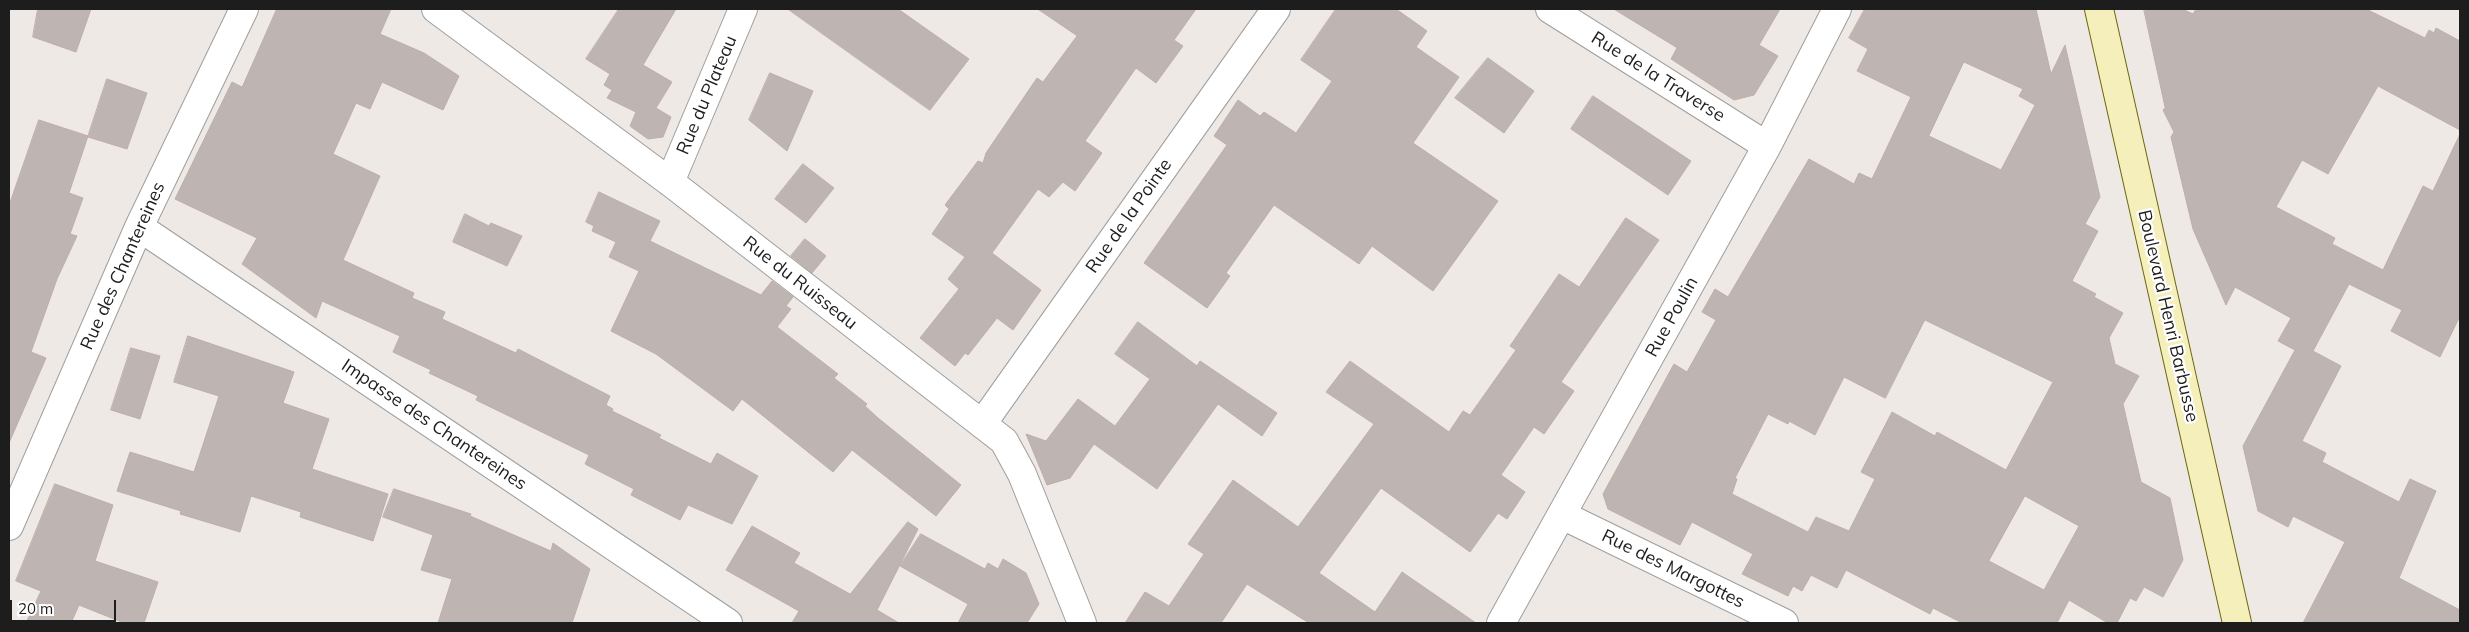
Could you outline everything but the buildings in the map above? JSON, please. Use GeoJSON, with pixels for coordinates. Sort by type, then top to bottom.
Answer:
{"type":"FeatureCollection","features":[{"type":"Feature","properties":{"kind":"main road","name":"Boulevard Henri Barbusse"},"geometry":{"type":"LineString","coordinates":[[2099,9],[2237,623]]}},
{"type":"Feature","properties":{"kind":"street","name":"Rue des Chantereines"},"geometry":{"type":"LineString","coordinates":[[9,526],[139,227],[244,9]]}},
{"type":"Feature","properties":{"kind":"street","name":"Rue du Ruisseau"},"geometry":{"type":"LineString","coordinates":[[436,9],[670,182],[1004,441],[1022,474],[1082,623]]}},
{"type":"Feature","properties":{"kind":"street","name":"Rue du Plateau"},"geometry":{"type":"LineString","coordinates":[[670,182],[743,9]]}},
{"type":"Feature","properties":{"kind":"street","name":"Rue de la Pointe"},"geometry":{"type":"LineString","coordinates":[[982,424],[1276,9]]}},
{"type":"Feature","properties":{"kind":"street","name":"Rue de la Traverse"},"geometry":{"type":"LineString","coordinates":[[1550,9],[1767,146]]}},
{"type":"Feature","properties":{"kind":"street","name":"Rue Poulin"},"geometry":{"type":"LineString","coordinates":[[1501,623],[1767,146],[1837,9]]}},
{"type":"Feature","properties":{"kind":"street","name":"Impasse des Chantereines"},"geometry":{"type":"LineString","coordinates":[[139,227],[728,623]]}},
{"type":"Feature","properties":{"kind":"street","name":"Rue des Margottes"},"geometry":{"type":"LineString","coordinates":[[1562,515],[1784,623]]}}]}
